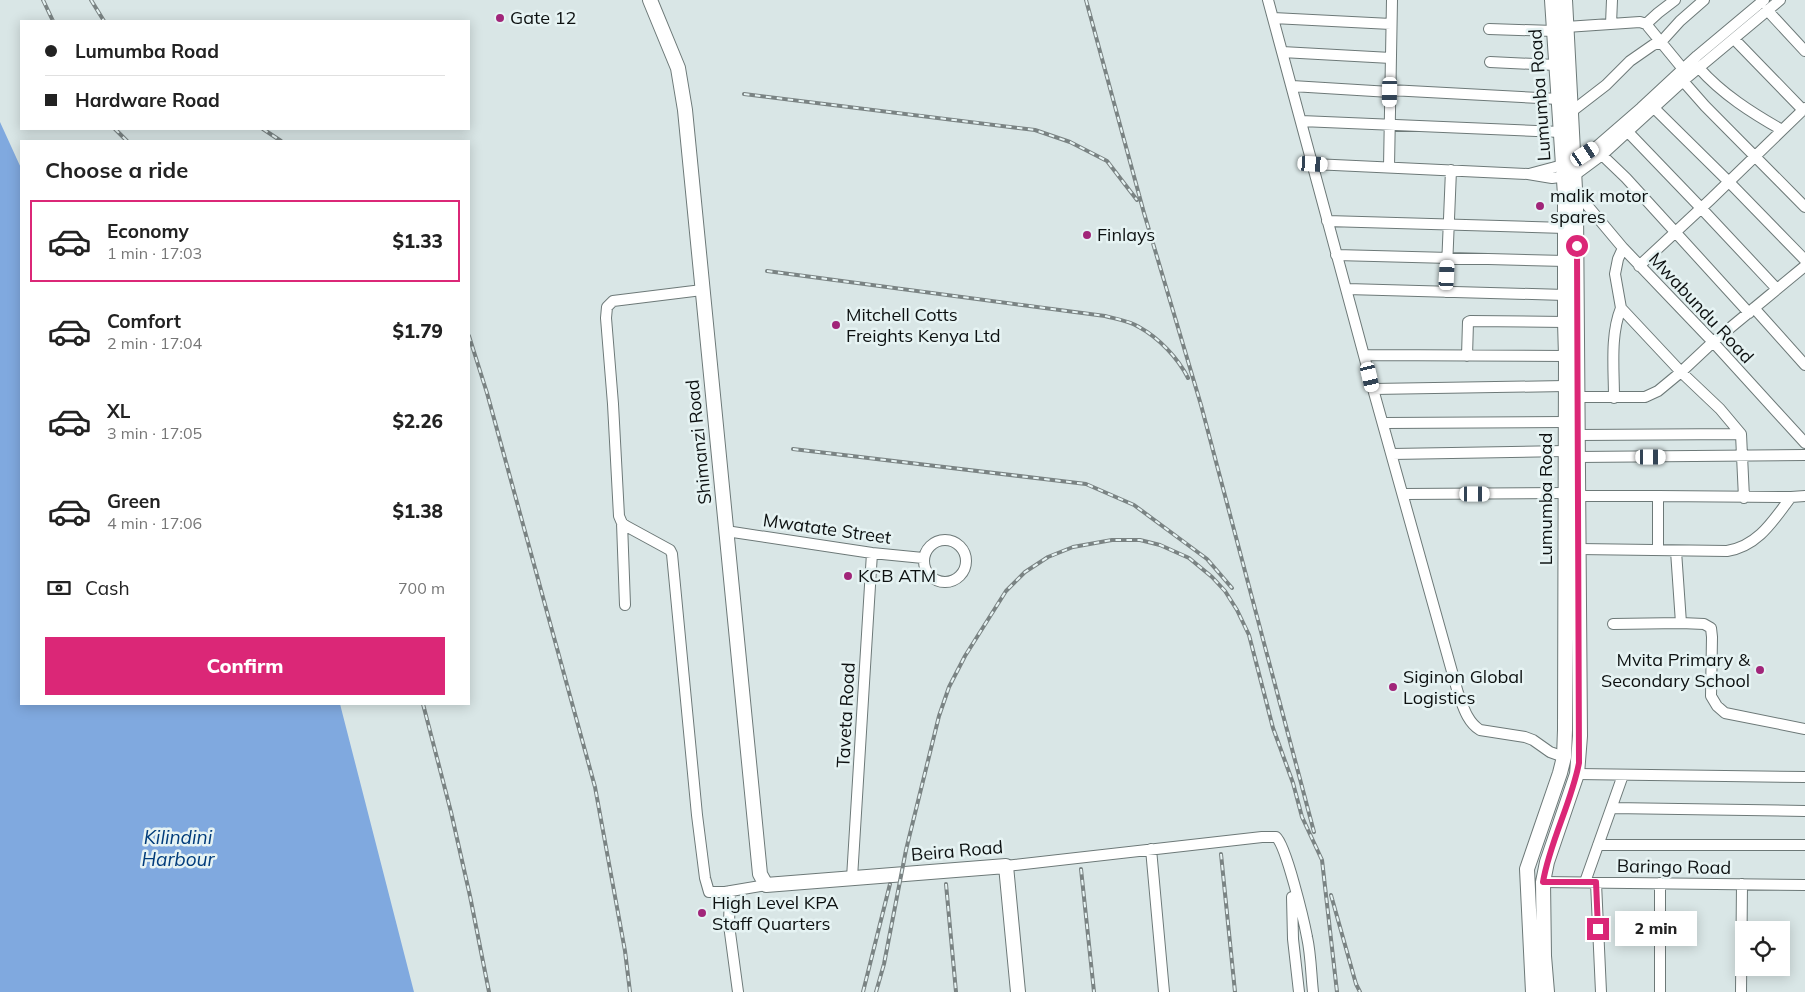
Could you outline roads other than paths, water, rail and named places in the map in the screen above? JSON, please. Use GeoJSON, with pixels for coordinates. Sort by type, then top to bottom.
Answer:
{"type":"FeatureCollection","features":[{"type":"Feature","properties":{"kind":"main road","name":"Shimanzi Road"},"geometry":{"type":"LineString","coordinates":[[650,0],[672,50],[681,84],[760,874],[766,886]]}},
{"type":"Feature","properties":{"kind":"main road","name":"Lumumba Road"},"geometry":{"type":"LineString","coordinates":[[1547,992],[1538,956],[1527,869],[1556,787],[1564,757],[1572,530],[1571,494],[1565,451],[1565,228],[1571,112],[1560,29],[1552,0]]}},
{"type":"Feature","properties":{"kind":"main road","name":"Lumumba Road"},"geometry":{"type":"LineString","coordinates":[[1565,0],[1556,65],[1561,132],[1576,192],[1578,457],[1571,494]]}},
{"type":"Feature","properties":{"kind":"main road","name":"Lumumba Road"},"geometry":{"type":"LineString","coordinates":[[1533,992],[1538,956],[1543,882],[1547,862],[1577,774],[1580,736],[1579,549],[1572,530]]}},
{"type":"Feature","properties":{"kind":"main road","name":"Beira Road"},"geometry":{"type":"LineString","coordinates":[[766,886],[1006,866]]}},
{"type":"Feature","properties":{"kind":"main road"},"geometry":{"type":"LineString","coordinates":[[1006,866],[1018,992]]}},
{"type":"Feature","properties":{"kind":"street"},"geometry":{"type":"LineString","coordinates":[[1268,0],[1373,389],[1458,692],[1466,714],[1474,726],[1480,730],[1524,737],[1533,740],[1554,754],[1564,757]]}},
{"type":"Feature","properties":{"kind":"street"},"geometry":{"type":"LineString","coordinates":[[1389,167],[1392,0]]}},
{"type":"Feature","properties":{"kind":"street"},"geometry":{"type":"LineString","coordinates":[[1611,24],[1612,0]]}},
{"type":"Feature","properties":{"kind":"street"},"geometry":{"type":"LineString","coordinates":[[1646,24],[1675,0]]}},
{"type":"Feature","properties":{"kind":"street"},"geometry":{"type":"LineString","coordinates":[[1571,112],[1606,85],[1630,61],[1653,45],[1661,42],[1680,21],[1704,0]]}},
{"type":"Feature","properties":{"kind":"street"},"geometry":{"type":"LineString","coordinates":[[1569,170],[1631,117],[1696,56],[1762,3],[1780,0]]}},
{"type":"Feature","properties":{"kind":"street"},"geometry":{"type":"LineString","coordinates":[[1313,164],[1528,174],[1543,177],[1569,170],[1602,155],[1683,81],[1734,39],[1762,3]]}},
{"type":"Feature","properties":{"kind":"street"},"geometry":{"type":"LineString","coordinates":[[1762,3],[1805,51]]}},
{"type":"Feature","properties":{"kind":"street"},"geometry":{"type":"LineString","coordinates":[[1273,18],[1391,24]]}},
{"type":"Feature","properties":{"kind":"street"},"geometry":{"type":"LineString","coordinates":[[1489,29],[1560,29],[1640,22],[1646,24],[1683,69]]}},
{"type":"Feature","properties":{"kind":"street"},"geometry":{"type":"LineString","coordinates":[[1639,266],[1804,109],[1734,39]]}},
{"type":"Feature","properties":{"kind":"street"},"geometry":{"type":"LineString","coordinates":[[1282,52],[1391,58]]}},
{"type":"Feature","properties":{"kind":"street"},"geometry":{"type":"LineString","coordinates":[[1490,62],[1556,65]]}},
{"type":"Feature","properties":{"kind":"street"},"geometry":{"type":"LineString","coordinates":[[1699,68],[1724,93],[1782,130]]}},
{"type":"Feature","properties":{"kind":"street"},"geometry":{"type":"LineString","coordinates":[[1683,81],[1705,106],[1805,207]]}},
{"type":"Feature","properties":{"kind":"street"},"geometry":{"type":"LineString","coordinates":[[1292,86],[1559,99]]}},
{"type":"Feature","properties":{"kind":"street"},"geometry":{"type":"LineString","coordinates":[[1654,108],[1805,260]]}},
{"type":"Feature","properties":{"kind":"street"},"geometry":{"type":"LineString","coordinates":[[1301,121],[1561,132]]}},
{"type":"Feature","properties":{"kind":"street"},"geometry":{"type":"LineString","coordinates":[[1627,131],[1777,289]]}},
{"type":"Feature","properties":{"kind":"street"},"geometry":{"type":"LineString","coordinates":[[1602,155],[1805,365]]}},
{"type":"Feature","properties":{"kind":"street"},"geometry":{"type":"LineString","coordinates":[[1446,292],[1451,170]]}},
{"type":"Feature","properties":{"kind":"street","name":"Mwabundu Road"},"geometry":{"type":"LineString","coordinates":[[1576,192],[1639,266],[1713,342],[1805,443]]}},
{"type":"Feature","properties":{"kind":"street"},"geometry":{"type":"LineString","coordinates":[[1327,221],[1565,228]]}},
{"type":"Feature","properties":{"kind":"street"},"geometry":{"type":"LineString","coordinates":[[1614,398],[1614,354],[1617,320],[1621,308],[1616,274],[1618,259],[1623,248]]}},
{"type":"Feature","properties":{"kind":"street"},"geometry":{"type":"LineString","coordinates":[[1336,255],[1565,261]]}},
{"type":"Feature","properties":{"kind":"street"},"geometry":{"type":"LineString","coordinates":[[1578,397],[1645,397],[1658,391],[1713,342],[1805,266]]}},
{"type":"Feature","properties":{"kind":"street"},"geometry":{"type":"LineString","coordinates":[[1347,289],[1565,295]]}},
{"type":"Feature","properties":{"kind":"street"},"geometry":{"type":"LineString","coordinates":[[624,605],[622,523],[619,516],[613,394],[606,318],[607,307],[613,301],[702,290]]}},
{"type":"Feature","properties":{"kind":"street"},"geometry":{"type":"LineString","coordinates":[[1621,308],[1681,372],[1720,409],[1740,434],[1744,498]]}},
{"type":"Feature","properties":{"kind":"street"},"geometry":{"type":"LineString","coordinates":[[1467,356],[1467,328],[1470,320],[1565,322]]}},
{"type":"Feature","properties":{"kind":"street"},"geometry":{"type":"LineString","coordinates":[[1364,355],[1566,356]]}},
{"type":"Feature","properties":{"kind":"street"},"geometry":{"type":"LineString","coordinates":[[1373,389],[1565,386]]}},
{"type":"Feature","properties":{"kind":"street"},"geometry":{"type":"LineString","coordinates":[[1384,423],[1565,422]]}},
{"type":"Feature","properties":{"kind":"street"},"geometry":{"type":"LineString","coordinates":[[1578,435],[1740,434]]}},
{"type":"Feature","properties":{"kind":"street"},"geometry":{"type":"LineString","coordinates":[[1392,454],[1565,451]]}},
{"type":"Feature","properties":{"kind":"street"},"geometry":{"type":"LineString","coordinates":[[1578,457],[1805,455]]}},
{"type":"Feature","properties":{"kind":"street"},"geometry":{"type":"LineString","coordinates":[[1404,494],[1571,494],[1744,498],[1805,496]]}},
{"type":"Feature","properties":{"kind":"street"},"geometry":{"type":"LineString","coordinates":[[1658,496],[1658,550]]}},
{"type":"Feature","properties":{"kind":"street"},"geometry":{"type":"LineString","coordinates":[[1579,549],[1727,551],[1738,549],[1758,537],[1770,526],[1790,497]]}},
{"type":"Feature","properties":{"kind":"street"},"geometry":{"type":"LineString","coordinates":[[622,523],[670,550],[672,554],[705,878],[709,892],[766,886]]}},
{"type":"Feature","properties":{"kind":"street","name":"Mwatate Street"},"geometry":{"type":"LineString","coordinates":[[726,531],[872,553],[924,558]]}},
{"type":"Feature","properties":{"kind":"street"},"geometry":{"type":"LineString","coordinates":[[942,540],[950,540],[962,547],[965,553],[966,567],[958,579],[944,582],[931,577],[926,572],[924,558],[930,546],[942,540]]}},
{"type":"Feature","properties":{"kind":"street"},"geometry":{"type":"LineString","coordinates":[[1676,550],[1680,622]]}},
{"type":"Feature","properties":{"kind":"street","name":"Taveta Road"},"geometry":{"type":"LineString","coordinates":[[852,878],[872,553]]}},
{"type":"Feature","properties":{"kind":"street"},"geometry":{"type":"LineString","coordinates":[[1614,624],[1680,622],[1704,624],[1710,628],[1712,637],[1711,696],[1717,706],[1725,713],[1805,729]]}},
{"type":"Feature","properties":{"kind":"street"},"geometry":{"type":"LineString","coordinates":[[1577,774],[1805,778]]}},
{"type":"Feature","properties":{"kind":"street"},"geometry":{"type":"LineString","coordinates":[[1585,882],[1623,776]]}},
{"type":"Feature","properties":{"kind":"street"},"geometry":{"type":"LineString","coordinates":[[1612,808],[1805,811]]}},
{"type":"Feature","properties":{"kind":"street","name":"Beira Road"},"geometry":{"type":"LineString","coordinates":[[1006,866],[1272,836],[1281,842],[1292,878]]}},
{"type":"Feature","properties":{"kind":"street"},"geometry":{"type":"LineString","coordinates":[[1598,845],[1805,845]]}},
{"type":"Feature","properties":{"kind":"street"},"geometry":{"type":"LineString","coordinates":[[1151,849],[1164,992]]}},
{"type":"Feature","properties":{"kind":"street"},"geometry":{"type":"LineString","coordinates":[[1292,878],[1293,939],[1299,992]]}},
{"type":"Feature","properties":{"kind":"street"},"geometry":{"type":"LineString","coordinates":[[1292,878],[1308,937],[1313,992]]}},
{"type":"Feature","properties":{"kind":"street","name":"Baringo Road"},"geometry":{"type":"LineString","coordinates":[[1543,882],[1805,885]]}},
{"type":"Feature","properties":{"kind":"street"},"geometry":{"type":"LineString","coordinates":[[1596,882],[1601,992]]}},
{"type":"Feature","properties":{"kind":"street"},"geometry":{"type":"LineString","coordinates":[[1660,883],[1660,992]]}},
{"type":"Feature","properties":{"kind":"street"},"geometry":{"type":"LineString","coordinates":[[1741,992],[1742,884]]}},
{"type":"Feature","properties":{"kind":"street"},"geometry":{"type":"LineString","coordinates":[[730,891],[729,925],[738,992]]}},
{"type":"Feature","properties":{"kind":"water","name":"Kilindini Harbour"},"geometry":{"type":"Polygon","coordinates":[[[0,122],[20,166],[20,705],[340,705],[414,992],[0,992],[0,122]]]}},
{"type":"Feature","properties":{"kind":"railway"},"geometry":{"type":"LineString","coordinates":[[43,0],[53,20]]}},
{"type":"Feature","properties":{"kind":"railway"},"geometry":{"type":"LineString","coordinates":[[91,0],[103,20]]}},
{"type":"Feature","properties":{"kind":"railway"},"geometry":{"type":"LineString","coordinates":[[1086,0],[1144,213],[1201,405],[1314,832]]}},
{"type":"Feature","properties":{"kind":"railway"},"geometry":{"type":"LineString","coordinates":[[744,94],[1035,130],[1070,142],[1107,161],[1137,200]]}},
{"type":"Feature","properties":{"kind":"railway"},"geometry":{"type":"LineString","coordinates":[[116,130],[126,140]]}},
{"type":"Feature","properties":{"kind":"railway"},"geometry":{"type":"LineString","coordinates":[[264,130],[280,140]]}},
{"type":"Feature","properties":{"kind":"railway"},"geometry":{"type":"LineString","coordinates":[[767,271],[1118,319],[1135,325],[1154,337],[1173,356],[1188,378]]}},
{"type":"Feature","properties":{"kind":"railway"},"geometry":{"type":"LineString","coordinates":[[470,339],[487,393],[595,787],[625,951],[630,992]]}},
{"type":"Feature","properties":{"kind":"railway"},"geometry":{"type":"LineString","coordinates":[[793,449],[1086,484],[1134,505],[1207,559],[1232,588]]}},
{"type":"Feature","properties":{"kind":"railway"},"geometry":{"type":"LineString","coordinates":[[876,992],[884,964],[906,850],[939,716],[949,687],[965,656],[1006,591],[1025,572],[1048,557],[1073,547],[1112,540],[1140,540],[1160,545],[1189,558],[1212,577],[1225,591],[1237,610],[1249,635],[1273,728],[1293,783],[1302,817],[1322,860],[1337,992]]}},
{"type":"Feature","properties":{"kind":"railway"},"geometry":{"type":"LineString","coordinates":[[423,705],[451,812],[489,992]]}},
{"type":"Feature","properties":{"kind":"railway"},"geometry":{"type":"LineString","coordinates":[[1221,854],[1235,992]]}},
{"type":"Feature","properties":{"kind":"railway"},"geometry":{"type":"LineString","coordinates":[[1081,869],[1094,992]]}},
{"type":"Feature","properties":{"kind":"railway"},"geometry":{"type":"LineString","coordinates":[[863,992],[890,884]]}},
{"type":"Feature","properties":{"kind":"railway"},"geometry":{"type":"LineString","coordinates":[[946,884],[956,992]]}},
{"type":"Feature","properties":{"kind":"railway"},"geometry":{"type":"LineString","coordinates":[[1331,895],[1356,984],[1360,992]]}},
{"type":"Feature","properties":{"kind":"place","name":"Gate 12"},"geometry":{"type":"Point","coordinates":[500,18]}},
{"type":"Feature","properties":{"kind":"place","name":"malik motor spares"},"geometry":{"type":"Point","coordinates":[1540,206]}},
{"type":"Feature","properties":{"kind":"place","name":"Finlays"},"geometry":{"type":"Point","coordinates":[1087,235]}},
{"type":"Feature","properties":{"kind":"place","name":"Mitchell Cotts Freights Kenya Ltd"},"geometry":{"type":"Point","coordinates":[836,325]}},
{"type":"Feature","properties":{"kind":"place","name":"KCB ATM"},"geometry":{"type":"Point","coordinates":[848,576]}},
{"type":"Feature","properties":{"kind":"place","name":"Mvita Primary & Secondary School"},"geometry":{"type":"Point","coordinates":[1760,670]}},
{"type":"Feature","properties":{"kind":"place","name":"Siginon Global Logistics"},"geometry":{"type":"Point","coordinates":[1393,687]}},
{"type":"Feature","properties":{"kind":"place","name":"High Level KPA Staff Quarters"},"geometry":{"type":"Point","coordinates":[702,913]}}]}
